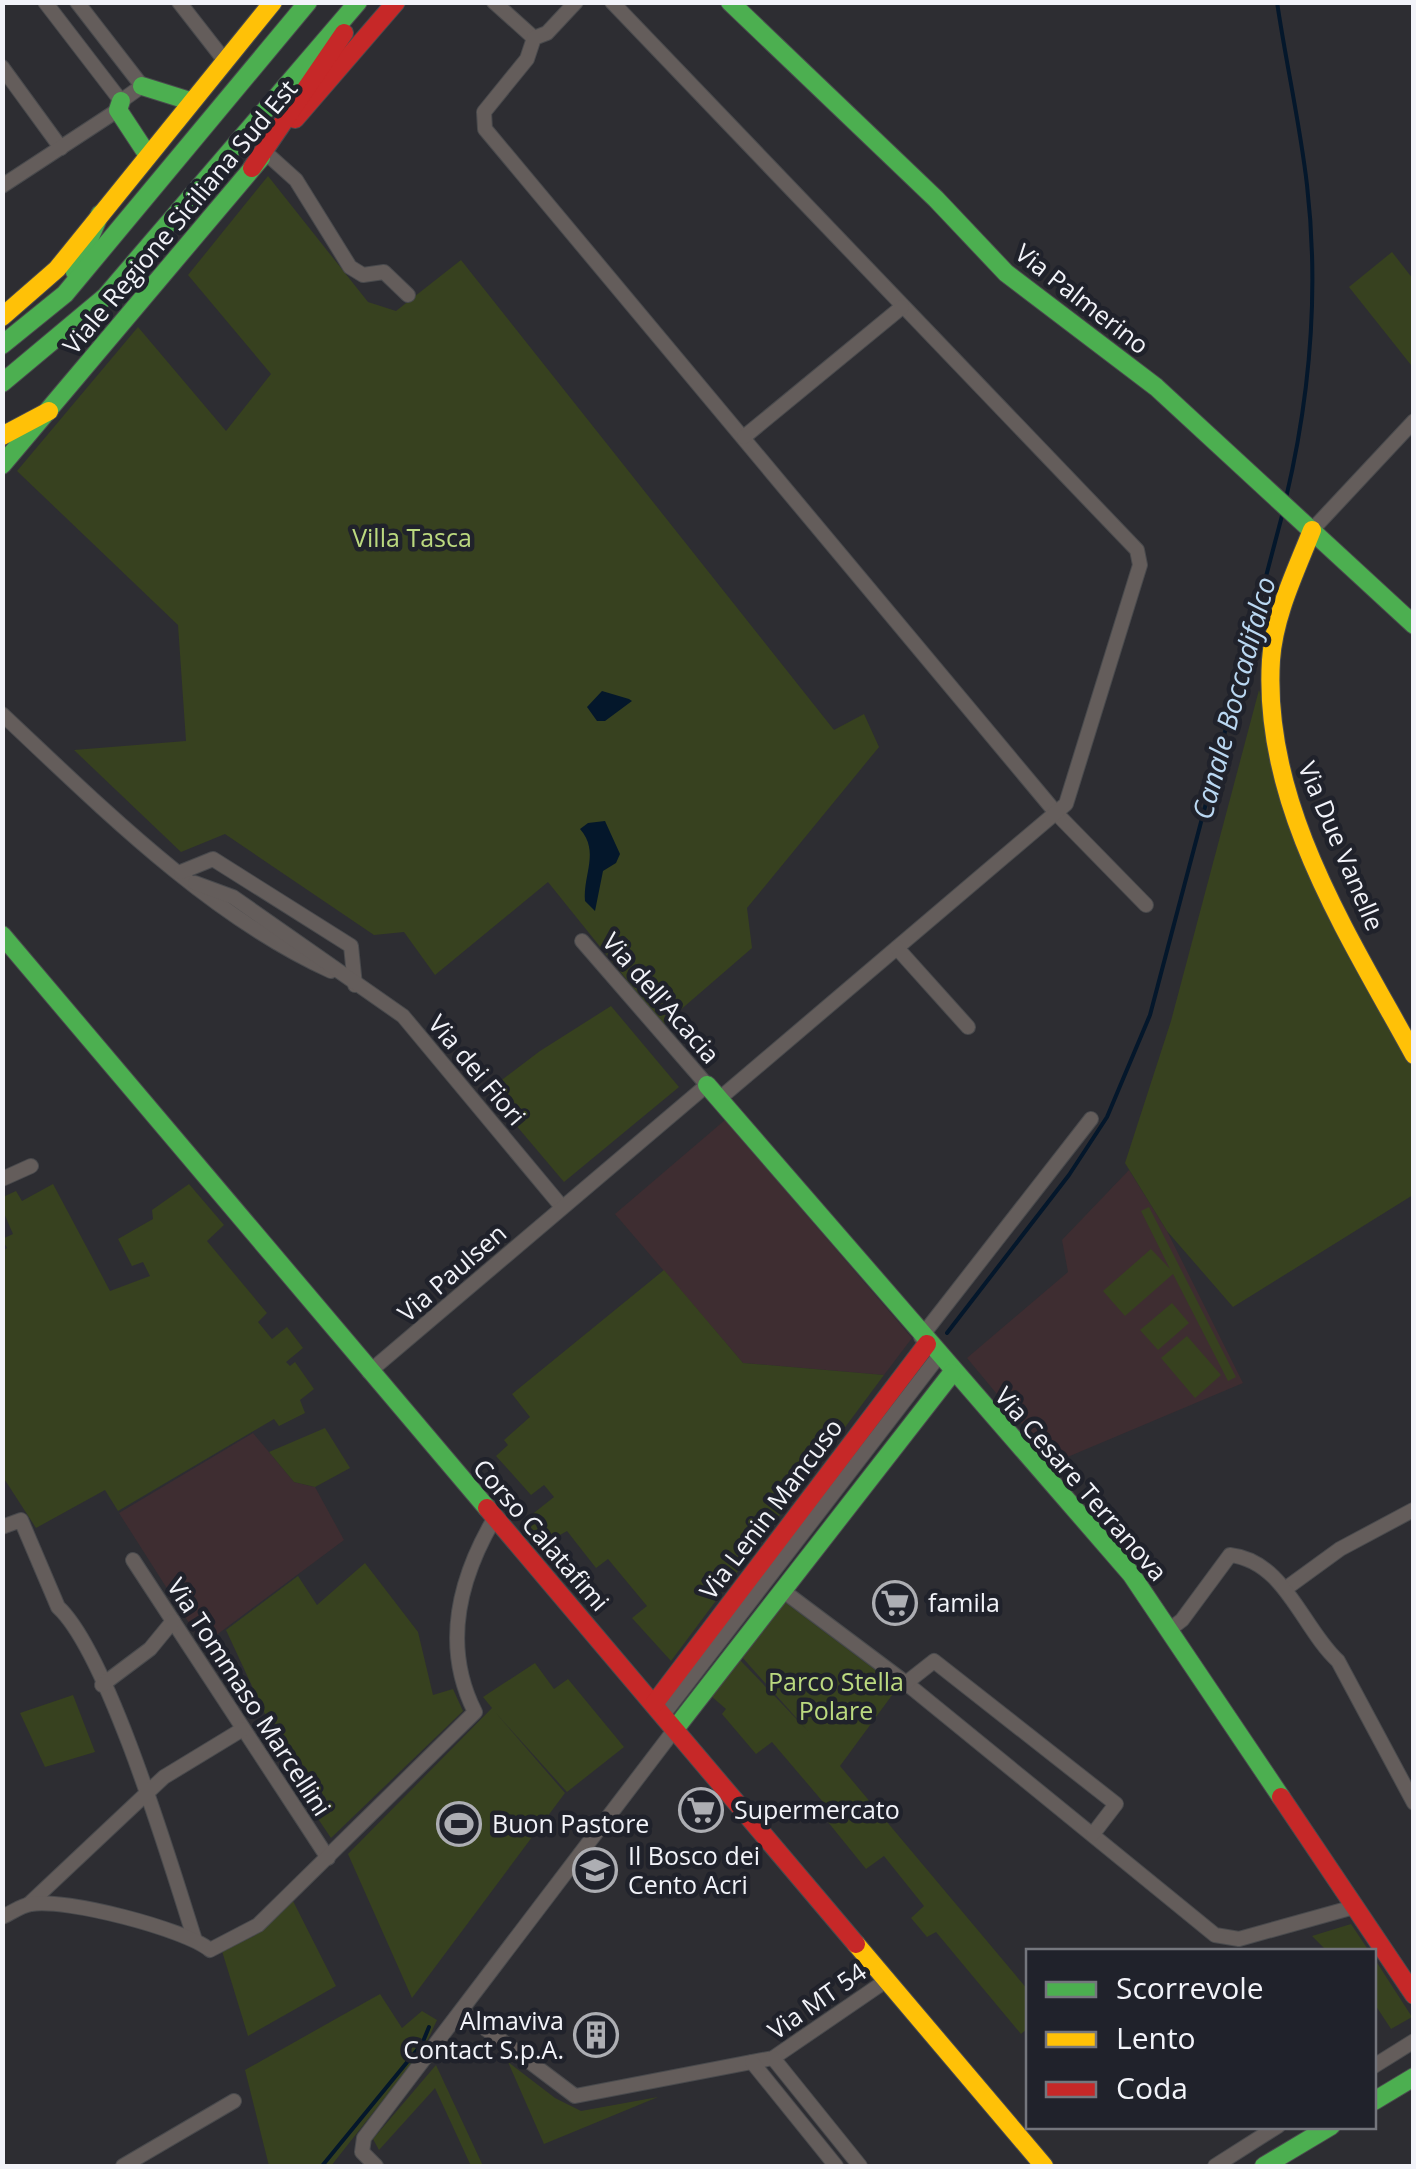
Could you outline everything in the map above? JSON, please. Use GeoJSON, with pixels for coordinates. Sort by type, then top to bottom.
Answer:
{"type":"FeatureCollection","features":[{"type":"Feature","properties":{"kind":"street"},"geometry":{"type":"LineString","coordinates":[[45,2],[119,105],[147,154]]}},
{"type":"Feature","properties":{"kind":"street"},"geometry":{"type":"LineString","coordinates":[[77,2],[142,86],[190,101]]}},
{"type":"Feature","properties":{"kind":"street"},"geometry":{"type":"LineString","coordinates":[[179,2],[226,61]]}},
{"type":"Feature","properties":{"kind":"street"},"geometry":{"type":"LineString","coordinates":[[2,317],[57,269],[273,2]]}},
{"type":"Feature","properties":{"kind":"street","name":"Viale Regione Siciliana Sud Est"},"geometry":{"type":"LineString","coordinates":[[2,345],[65,294],[308,2]]}},
{"type":"Feature","properties":{"kind":"street"},"geometry":{"type":"LineString","coordinates":[[252,168],[361,2]]}},
{"type":"Feature","properties":{"kind":"street","name":"Viale Regione Siciliana Sud Est"},"geometry":{"type":"LineString","coordinates":[[2,383],[105,297],[361,2]]}},
{"type":"Feature","properties":{"kind":"street","name":"Viale Regione Siciliana Sud Est"},"geometry":{"type":"LineString","coordinates":[[2,465],[396,2]]}},
{"type":"Feature","properties":{"kind":"street"},"geometry":{"type":"LineString","coordinates":[[494,2],[534,38]]}},
{"type":"Feature","properties":{"kind":"street"},"geometry":{"type":"LineString","coordinates":[[534,38],[547,33],[576,2]]}},
{"type":"Feature","properties":{"kind":"street"},"geometry":{"type":"LineString","coordinates":[[612,2],[1137,550],[1140,565],[1126,621],[1066,804],[1057,814]]}},
{"type":"Feature","properties":{"kind":"street","name":"Via Palmerino"},"geometry":{"type":"LineString","coordinates":[[730,2],[936,199],[1006,273],[1156,387],[1414,624]]}},
{"type":"Feature","properties":{"kind":"street"},"geometry":{"type":"LineString","coordinates":[[534,38],[528,59],[484,112],[485,129],[1057,814],[1146,905]]}},
{"type":"Feature","properties":{"kind":"street"},"geometry":{"type":"LineString","coordinates":[[2,67],[61,148]]}},
{"type":"Feature","properties":{"kind":"street"},"geometry":{"type":"LineString","coordinates":[[2,186],[61,148],[142,86]]}},
{"type":"Feature","properties":{"kind":"street"},"geometry":{"type":"LineString","coordinates":[[2,100],[18,88]]}},
{"type":"Feature","properties":{"kind":"street"},"geometry":{"type":"LineString","coordinates":[[266,152],[296,180],[350,267],[363,276],[384,272],[408,295]]}},
{"type":"Feature","properties":{"kind":"street"},"geometry":{"type":"LineString","coordinates":[[65,294],[100,214]]}},
{"type":"Feature","properties":{"kind":"street"},"geometry":{"type":"LineString","coordinates":[[744,438],[902,307]]}},
{"type":"Feature","properties":{"kind":"street"},"geometry":{"type":"LineString","coordinates":[[2,436],[49,410]]}},
{"type":"Feature","properties":{"kind":"street"},"geometry":{"type":"LineString","coordinates":[[1312,530],[1414,421]]}},
{"type":"Feature","properties":{"kind":"street","name":"Via Due Vanelle"},"geometry":{"type":"LineString","coordinates":[[1312,530],[1272,659],[1273,740],[1283,785],[1316,860],[1414,1055]]}},
{"type":"Feature","properties":{"kind":"street","name":"Via dei Fiori"},"geometry":{"type":"LineString","coordinates":[[2,714],[139,843],[196,883],[233,898],[316,952],[349,981],[403,1016],[562,1207]]}},
{"type":"Feature","properties":{"kind":"street","name":"Via Paulsen"},"geometry":{"type":"LineString","coordinates":[[370,1372],[562,1207],[897,948],[1057,814]]}},
{"type":"Feature","properties":{"kind":"street"},"geometry":{"type":"LineString","coordinates":[[181,872],[213,858],[351,946],[349,981]]}},
{"type":"Feature","properties":{"kind":"street","name":"Corso Calatafimi"},"geometry":{"type":"LineString","coordinates":[[2,935],[1044,2166]]}},
{"type":"Feature","properties":{"kind":"street","name":"Via dell'Acacia"},"geometry":{"type":"LineString","coordinates":[[582,941],[713,1092]]}},
{"type":"Feature","properties":{"kind":"street"},"geometry":{"type":"LineString","coordinates":[[897,948],[968,1027]]}},
{"type":"Feature","properties":{"kind":"street","name":"Via Cesare Terranova"},"geometry":{"type":"LineString","coordinates":[[713,1092],[928,1346],[1131,1574],[1414,1995]]}},
{"type":"Feature","properties":{"kind":"street"},"geometry":{"type":"LineString","coordinates":[[928,1346],[1091,1119]]}},
{"type":"Feature","properties":{"kind":"street"},"geometry":{"type":"LineString","coordinates":[[2,1179],[32,1166]]}},
{"type":"Feature","properties":{"kind":"street","name":"Via Lenin Mancuso"},"geometry":{"type":"LineString","coordinates":[[664,1716],[928,1346]]}},
{"type":"Feature","properties":{"kind":"street"},"geometry":{"type":"LineString","coordinates":[[376,2166],[362,2152],[364,2138],[462,2011],[664,1716],[782,1590],[952,1373]]}},
{"type":"Feature","properties":{"kind":"street"},"geometry":{"type":"LineString","coordinates":[[1285,1590],[1340,1549],[1413,1510]]}},
{"type":"Feature","properties":{"kind":"street"},"geometry":{"type":"LineString","coordinates":[[30,1904],[83,1907],[194,1937],[210,1950],[258,1925],[475,1712],[456,1668],[458,1617],[472,1557],[494,1519]]}},
{"type":"Feature","properties":{"kind":"street"},"geometry":{"type":"LineString","coordinates":[[2,1527],[21,1520],[58,1608],[69,1618],[102,1685],[146,1795],[194,1937]]}},
{"type":"Feature","properties":{"kind":"street"},"geometry":{"type":"LineString","coordinates":[[1168,1630],[1182,1620],[1230,1554],[1251,1557],[1285,1590],[1338,1662],[1414,1803]]}},
{"type":"Feature","properties":{"kind":"street","name":"Via Tommaso Marcellini"},"geometry":{"type":"LineString","coordinates":[[133,1560],[328,1858]]}},
{"type":"Feature","properties":{"kind":"street"},"geometry":{"type":"LineString","coordinates":[[782,1590],[906,1683],[1215,1934],[1239,1939],[1354,1907]]}},
{"type":"Feature","properties":{"kind":"street"},"geometry":{"type":"LineString","coordinates":[[102,1685],[150,1649],[173,1621]]}},
{"type":"Feature","properties":{"kind":"street"},"geometry":{"type":"LineString","coordinates":[[906,1683],[934,1662],[1116,1804],[1092,1834]]}},
{"type":"Feature","properties":{"kind":"street"},"geometry":{"type":"LineString","coordinates":[[2,1917],[30,1904],[164,1777],[243,1729]]}},
{"type":"Feature","properties":{"kind":"street","name":"Via MT 54"},"geometry":{"type":"LineString","coordinates":[[773,2058],[887,1980]]}},
{"type":"Feature","properties":{"kind":"street"},"geometry":{"type":"LineString","coordinates":[[462,2011],[575,2096],[773,2058],[860,2166]]}},
{"type":"Feature","properties":{"kind":"street"},"geometry":{"type":"LineString","coordinates":[[1376,2065],[1414,2041]]}},
{"type":"Feature","properties":{"kind":"street"},"geometry":{"type":"LineString","coordinates":[[752,2062],[836,2166]]}},
{"type":"Feature","properties":{"kind":"street"},"geometry":{"type":"LineString","coordinates":[[1376,2100],[1414,2076]]}},
{"type":"Feature","properties":{"kind":"street"},"geometry":{"type":"LineString","coordinates":[[123,2166],[234,2101]]}},
{"type":"Feature","properties":{"kind":"street"},"geometry":{"type":"LineString","coordinates":[[1214,2166],[1273,2129]]}},
{"type":"Feature","properties":{"kind":"street"},"geometry":{"type":"LineString","coordinates":[[1264,2166],[1324,2129]]}},
{"type":"Feature","properties":{"kind":"shaded area"},"geometry":{"type":"Polygon","coordinates":[[[725,1120],[912,1338],[884,1375],[743,1363],[615,1214],[725,1120]]]}},
{"type":"Feature","properties":{"kind":"shaded area"},"geometry":{"type":"Polygon","coordinates":[[[1129,1170],[1167,1231],[1243,1383],[1058,1461],[1045,1452],[967,1358],[1068,1272],[1062,1240],[1129,1170]]]}},
{"type":"Feature","properties":{"kind":"shaded area"},"geometry":{"type":"Polygon","coordinates":[[[253,1433],[294,1482],[315,1487],[344,1540],[203,1645],[119,1513],[253,1433]]]}},
{"type":"Feature","properties":{"kind":"green space","name":"Villa Tasca"},"geometry":{"type":"Polygon","coordinates":[[[268,176],[368,302],[396,311],[461,260],[834,730],[864,714],[879,747],[747,908],[752,948],[663,1025],[548,882],[435,975],[404,932],[374,935],[225,834],[181,852],[74,750],[186,741],[178,625],[17,471],[138,327],[226,431],[271,374],[188,275],[268,176]]]}},
{"type":"Feature","properties":{"kind":"green space"},"geometry":{"type":"Polygon","coordinates":[[[1392,252],[1413,279],[1411,365],[1349,287],[1392,252]]]}},
{"type":"Feature","properties":{"kind":"green space"},"geometry":{"type":"Polygon","coordinates":[[[1259,690],[1302,829],[1413,1055],[1413,1195],[1233,1307],[1167,1231],[1125,1163],[1171,1021],[1259,690]]]}},
{"type":"Feature","properties":{"kind":"green space"},"geometry":{"type":"Polygon","coordinates":[[[611,1006],[679,1087],[564,1182],[487,1091],[540,1051],[611,1006]]]}},
{"type":"Feature","properties":{"kind":"green space"},"geometry":{"type":"Polygon","coordinates":[[[53,1184],[110,1291],[150,1276],[143,1262],[132,1266],[118,1239],[153,1219],[152,1210],[189,1184],[224,1225],[207,1241],[267,1313],[258,1322],[272,1339],[287,1327],[303,1348],[286,1362],[290,1366],[295,1362],[314,1389],[300,1400],[305,1413],[279,1426],[274,1419],[118,1511],[105,1490],[36,1528],[3,1477],[2,1251],[7,1248],[2,1239],[13,1234],[3,1211],[3,1197],[16,1191],[22,1201],[53,1184]]]}},
{"type":"Feature","properties":{"kind":"green space"},"geometry":{"type":"Polygon","coordinates":[[[1149,1207],[1236,1377],[1228,1381],[1173,1274],[1125,1316],[1103,1291],[1151,1249],[1170,1269],[1141,1211],[1149,1207]]]}},
{"type":"Feature","properties":{"kind":"green space"},"geometry":{"type":"Polygon","coordinates":[[[664,1270],[743,1363],[884,1375],[671,1661],[632,1618],[647,1606],[608,1559],[596,1568],[567,1531],[544,1544],[525,1520],[554,1497],[544,1485],[531,1495],[496,1456],[508,1445],[504,1440],[530,1417],[512,1394],[664,1270]]]}},
{"type":"Feature","properties":{"kind":"green space"},"geometry":{"type":"Polygon","coordinates":[[[1172,1303],[1189,1323],[1158,1350],[1140,1330],[1172,1303]]]}},
{"type":"Feature","properties":{"kind":"green space"},"geometry":{"type":"Polygon","coordinates":[[[1187,1336],[1221,1375],[1195,1398],[1161,1358],[1187,1336]]]}},
{"type":"Feature","properties":{"kind":"green space"},"geometry":{"type":"Polygon","coordinates":[[[325,1428],[350,1468],[315,1487],[294,1482],[269,1452],[325,1428]]]}},
{"type":"Feature","properties":{"kind":"green space"},"geometry":{"type":"Polygon","coordinates":[[[365,1563],[418,1632],[433,1695],[453,1689],[463,1711],[331,1838],[261,1734],[271,1727],[226,1630],[298,1576],[317,1605],[365,1563]]]}},
{"type":"Feature","properties":{"kind":"green space","name":"Parco Stella Polare"},"geometry":{"type":"Polygon","coordinates":[[[782,1600],[898,1687],[840,1766],[1026,1988],[1026,2030],[1021,2034],[936,1932],[927,1937],[911,1918],[924,1906],[884,1856],[866,1869],[828,1822],[835,1816],[772,1742],[756,1754],[722,1714],[726,1709],[711,1696],[740,1660],[808,1731],[741,1656],[782,1600]]]}},
{"type":"Feature","properties":{"kind":"green space","name":"Buon Pastore"},"geometry":{"type":"Polygon","coordinates":[[[535,1663],[554,1689],[568,1679],[624,1747],[567,1792],[495,1712],[565,1793],[412,1998],[348,1854],[492,1708],[483,1697],[535,1663]]]}},
{"type":"Feature","properties":{"kind":"green space"},"geometry":{"type":"Polygon","coordinates":[[[73,1695],[95,1752],[45,1767],[20,1713],[73,1695]]]}},
{"type":"Feature","properties":{"kind":"green space"},"geometry":{"type":"Polygon","coordinates":[[[293,1901],[336,1986],[248,2036],[222,1951],[254,1936],[293,1901]]]}},
{"type":"Feature","properties":{"kind":"green space"},"geometry":{"type":"Polygon","coordinates":[[[1351,1924],[1368,1949],[1325,1949],[1312,1936],[1351,1924]]]}},
{"type":"Feature","properties":{"kind":"green space"},"geometry":{"type":"Polygon","coordinates":[[[1376,1961],[1412,2017],[1391,2029],[1376,2006],[1376,1961]]]}},
{"type":"Feature","properties":{"kind":"green space"},"geometry":{"type":"Polygon","coordinates":[[[380,1994],[402,2028],[422,2011],[437,2020],[424,2048],[331,2166],[269,2166],[245,2070],[380,1994]]]}},
{"type":"Feature","properties":{"kind":"green space"},"geometry":{"type":"Polygon","coordinates":[[[508,2062],[555,2098],[581,2111],[658,2097],[544,2144],[508,2062]]]}},
{"type":"Feature","properties":{"kind":"green space"},"geometry":{"type":"Polygon","coordinates":[[[436,2065],[483,2166],[471,2166],[435,2088],[379,2150],[373,2139],[436,2065]]]}},
{"type":"Feature","properties":{"kind":"water"},"geometry":{"type":"Polygon","coordinates":[[[602,691],[632,701],[605,721],[597,721],[587,707],[602,691]]]}},
{"type":"Feature","properties":{"kind":"water"},"geometry":{"type":"Polygon","coordinates":[[[605,821],[620,854],[616,863],[603,871],[595,911],[585,901],[590,855],[580,829],[588,823],[605,821]]]}},
{"type":"Feature","properties":{"kind":"waterway","name":"Canale Boccadifalco"},"geometry":{"type":"LineString","coordinates":[[1277,2],[1304,162],[1312,263],[1306,382],[1286,498]]}},
{"type":"Feature","properties":{"kind":"waterway","name":"Canale Boccadifalco"},"geometry":{"type":"LineString","coordinates":[[947,1333],[1069,1175],[1107,1117],[1150,1015],[1283,512]]}},
{"type":"Feature","properties":{"kind":"waterway","name":"Canale Boccadifalco"},"geometry":{"type":"LineString","coordinates":[[322,2166],[422,2044],[429,2027]]}},
{"type":"Feature","properties":{"kind":"traffic: fast"},"geometry":{"type":"LineString","coordinates":[[2,345],[65,294],[308,2]]}},
{"type":"Feature","properties":{"kind":"traffic: fast"},"geometry":{"type":"LineString","coordinates":[[2,383],[105,297],[358,2]]}},
{"type":"Feature","properties":{"kind":"traffic: fast"},"geometry":{"type":"LineString","coordinates":[[730,2],[936,199],[1006,273],[1156,387],[1414,625]]}},
{"type":"Feature","properties":{"kind":"traffic: fast"},"geometry":{"type":"LineString","coordinates":[[142,86],[190,101]]}},
{"type":"Feature","properties":{"kind":"traffic: fast"},"geometry":{"type":"LineString","coordinates":[[121,101],[118,110],[147,154]]}},
{"type":"Feature","properties":{"kind":"traffic: fast"},"geometry":{"type":"LineString","coordinates":[[2,465],[261,158]]}},
{"type":"Feature","properties":{"kind":"traffic: fast"},"geometry":{"type":"LineString","coordinates":[[75,272],[100,214]]}},
{"type":"Feature","properties":{"kind":"traffic: fast"},"geometry":{"type":"LineString","coordinates":[[2,935],[487,1508]]}},
{"type":"Feature","properties":{"kind":"traffic: fast"},"geometry":{"type":"LineString","coordinates":[[707,1085],[1131,1574],[1281,1797]]}},
{"type":"Feature","properties":{"kind":"traffic: fast"},"geometry":{"type":"LineString","coordinates":[[675,1729],[952,1373]]}},
{"type":"Feature","properties":{"kind":"traffic: fast"},"geometry":{"type":"LineString","coordinates":[[1376,2100],[1414,2077]]}},
{"type":"Feature","properties":{"kind":"traffic: fast"},"geometry":{"type":"LineString","coordinates":[[1264,2166],[1326,2129]]}},
{"type":"Feature","properties":{"kind":"traffic: slow"},"geometry":{"type":"LineString","coordinates":[[2,317],[57,269],[273,2]]}},
{"type":"Feature","properties":{"kind":"traffic: slow"},"geometry":{"type":"LineString","coordinates":[[2,436],[49,411]]}},
{"type":"Feature","properties":{"kind":"traffic: slow"},"geometry":{"type":"LineString","coordinates":[[1312,530],[1273,643],[1272,713],[1280,765],[1314,866],[1414,1055]]}},
{"type":"Feature","properties":{"kind":"traffic: slow"},"geometry":{"type":"LineString","coordinates":[[856,1944],[1044,2166]]}},
{"type":"Feature","properties":{"kind":"traffic: jam"},"geometry":{"type":"LineString","coordinates":[[295,119],[396,2]]}},
{"type":"Feature","properties":{"kind":"traffic: jam"},"geometry":{"type":"LineString","coordinates":[[252,168],[344,33]]}},
{"type":"Feature","properties":{"kind":"traffic: jam"},"geometry":{"type":"LineString","coordinates":[[654,1704],[927,1344]]}},
{"type":"Feature","properties":{"kind":"traffic: jam"},"geometry":{"type":"LineString","coordinates":[[487,1508],[856,1944]]}},
{"type":"Feature","properties":{"kind":"traffic: jam"},"geometry":{"type":"LineString","coordinates":[[1281,1797],[1414,1995]]}},
{"type":"Feature","properties":{"kind":"place","name":"famila"},"geometry":{"type":"Point","coordinates":[895,1603]}},
{"type":"Feature","properties":{"kind":"place","name":"Supermercato"},"geometry":{"type":"Point","coordinates":[701,1810]}},
{"type":"Feature","properties":{"kind":"place","name":"Buon Pastore"},"geometry":{"type":"Point","coordinates":[459,1824]}},
{"type":"Feature","properties":{"kind":"place","name":"Il Bosco dei Cento Acri"},"geometry":{"type":"Point","coordinates":[595,1870]}},
{"type":"Feature","properties":{"kind":"place","name":"Almaviva Contact S.p.A."},"geometry":{"type":"Point","coordinates":[596,2035]}}]}
